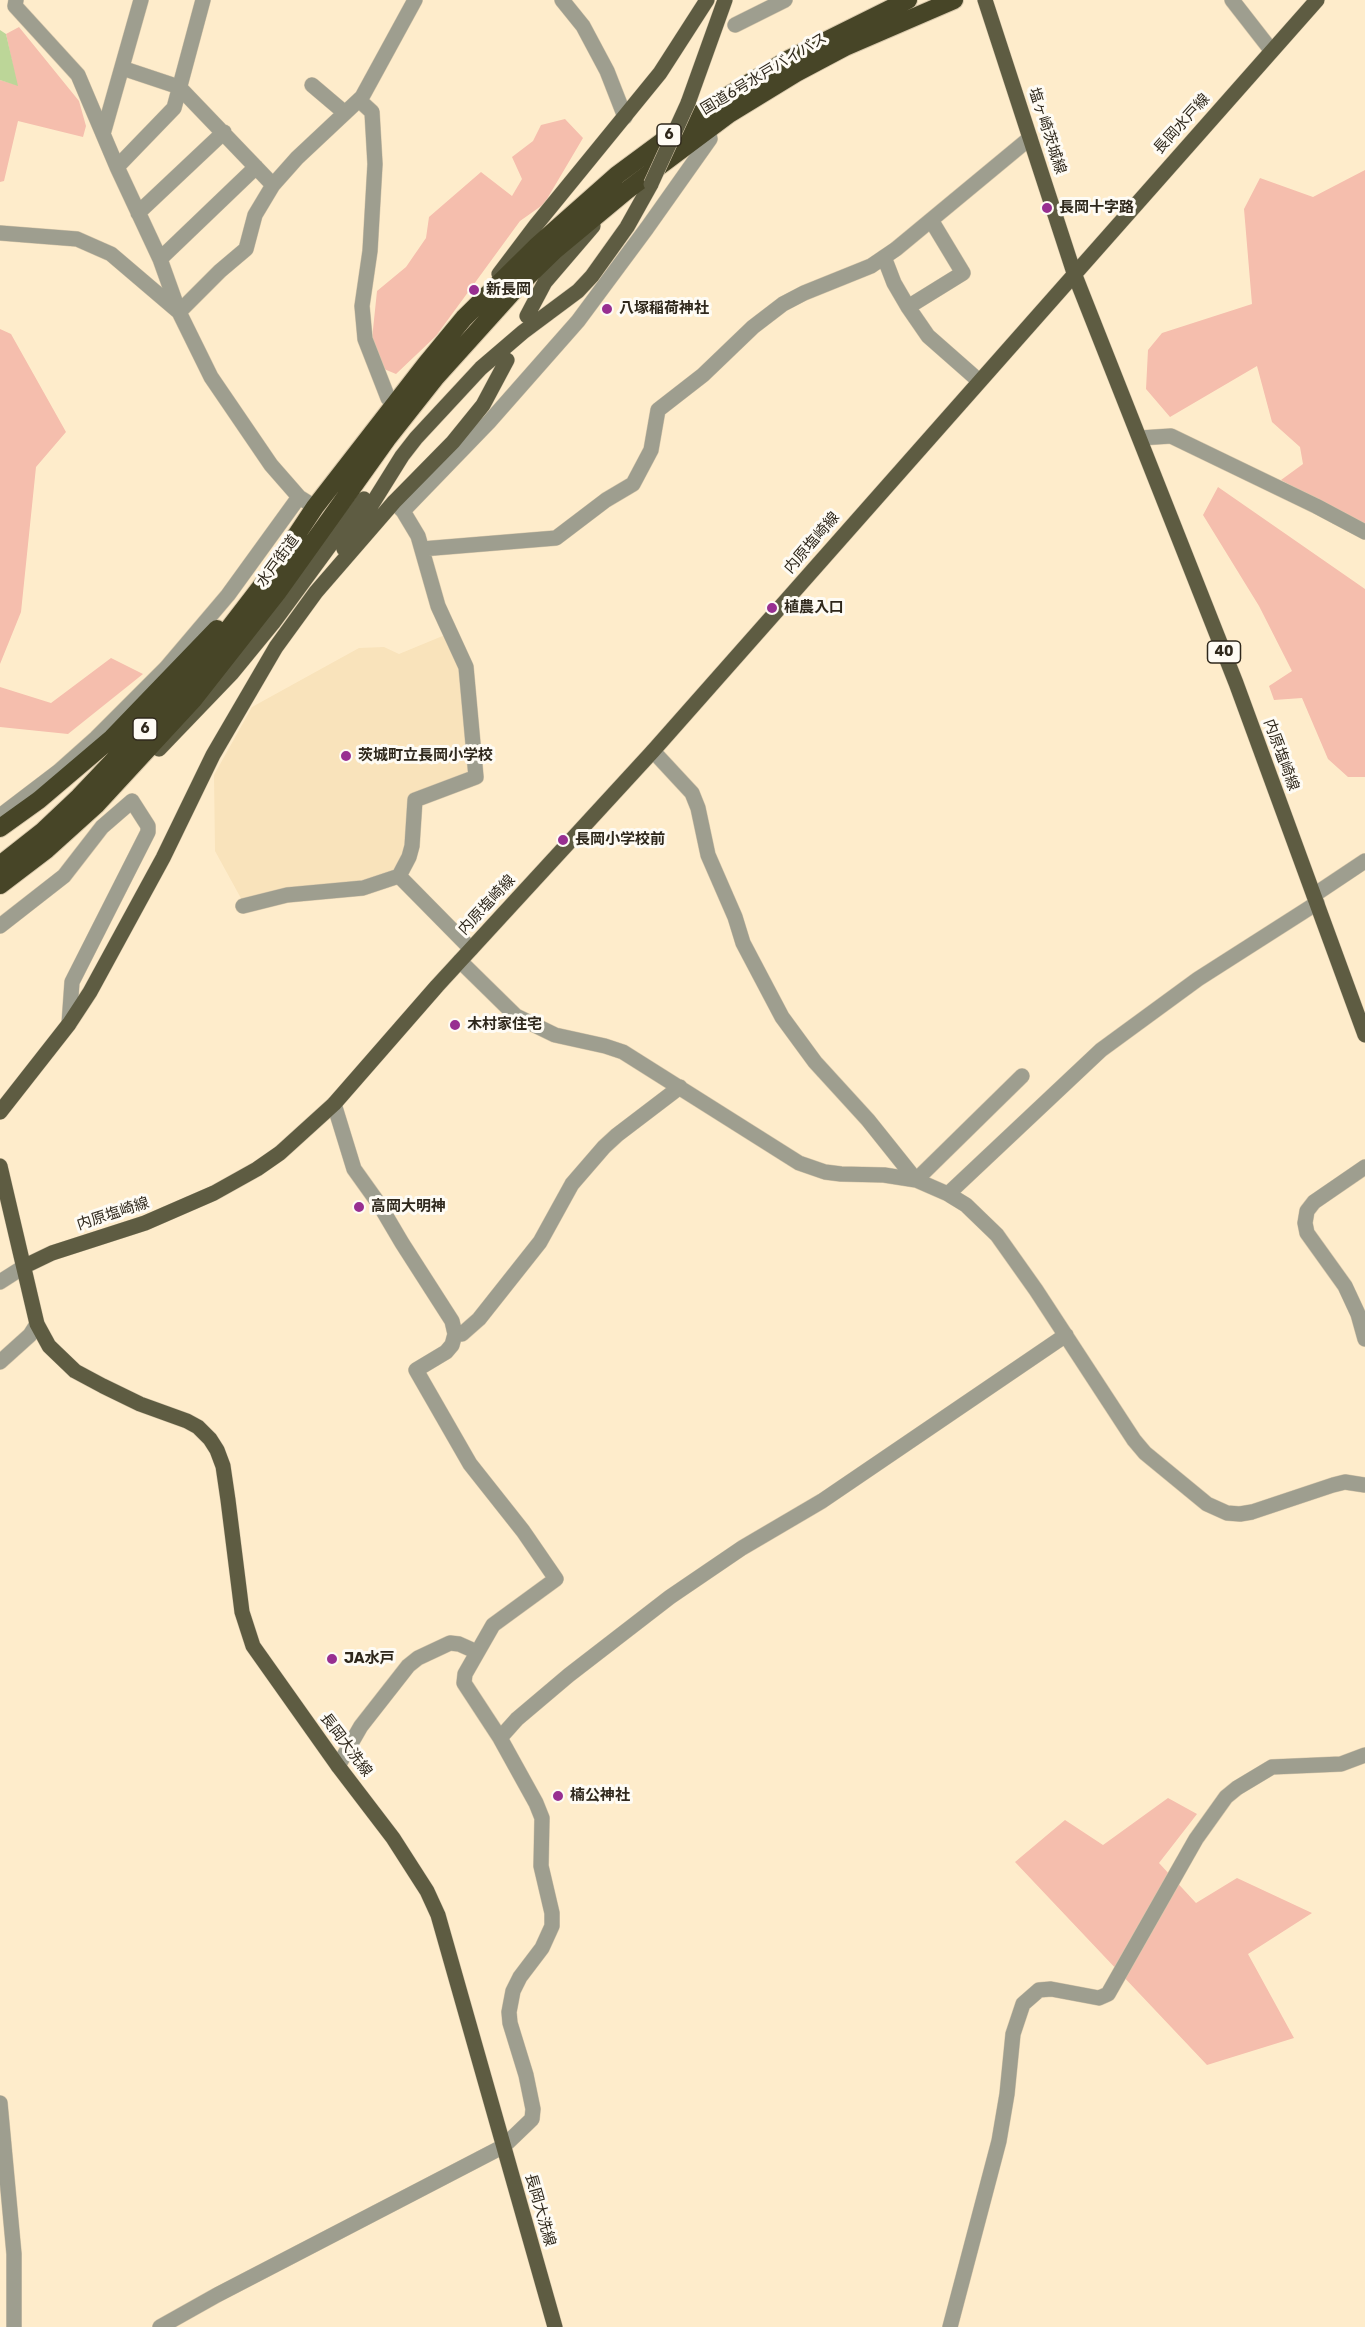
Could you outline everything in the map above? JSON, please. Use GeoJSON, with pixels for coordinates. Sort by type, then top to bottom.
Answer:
{"type":"FeatureCollection","features":[{"type":"Feature","properties":{"kind":"highway","name":"国道6号水戸バイパス"},"geometry":{"type":"LineString","coordinates":[[471,324],[575,210],[672,133],[746,83],[789,58],[908,0]]}},
{"type":"Feature","properties":{"kind":"highway","name":"国道6号水戸バイパス"},"geometry":{"type":"LineString","coordinates":[[471,324],[626,191],[708,128],[796,73],[845,47],[954,0]]}},
{"type":"Feature","properties":{"kind":"highway","name":"水戸街道"},"geometry":{"type":"LineString","coordinates":[[270,575],[315,507],[393,405],[471,324]]}},
{"type":"Feature","properties":{"kind":"highway","name":"水戸街道"},"geometry":{"type":"LineString","coordinates":[[96,804],[205,686],[277,593],[387,440],[436,377],[471,324]]}},
{"type":"Feature","properties":{"kind":"highway","name":"6"},"geometry":{"type":"LineString","coordinates":[[0,865],[43,831],[72,804],[153,721],[209,656],[270,575]]}},
{"type":"Feature","properties":{"kind":"highway"},"geometry":{"type":"LineString","coordinates":[[0,828],[39,800],[112,738],[270,575]]}},
{"type":"Feature","properties":{"kind":"highway","name":"6"},"geometry":{"type":"LineString","coordinates":[[0,885],[46,850],[96,804]]}},
{"type":"Feature","properties":{"kind":"main road"},"geometry":{"type":"LineString","coordinates":[[471,324],[556,201],[666,64],[707,0]]}},
{"type":"Feature","properties":{"kind":"main road"},"geometry":{"type":"LineString","coordinates":[[96,804],[168,741],[232,673],[273,623],[379,479],[402,456],[447,403],[481,368],[523,332],[578,291],[592,276],[627,227],[651,184],[688,104],[725,0]]}},
{"type":"Feature","properties":{"kind":"main road","name":"塩ヶ崎茨城線"},"geometry":{"type":"LineString","coordinates":[[985,0],[1074,273]]}},
{"type":"Feature","properties":{"kind":"main road","name":"長岡水戸線"},"geometry":{"type":"LineString","coordinates":[[1074,273],[1270,50],[1317,0]]}},
{"type":"Feature","properties":{"kind":"main road"},"geometry":{"type":"LineString","coordinates":[[527,316],[545,282],[558,265],[626,191]]}},
{"type":"Feature","properties":{"kind":"main road","name":"内原塩崎線"},"geometry":{"type":"LineString","coordinates":[[25,1266],[52,1253],[146,1223],[214,1193],[280,1153],[334,1104],[460,961],[653,751],[1074,273],[1236,683],[1365,1035]]}},
{"type":"Feature","properties":{"kind":"main road"},"geometry":{"type":"LineString","coordinates":[[316,592],[399,506],[453,442],[483,405],[507,360]]}},
{"type":"Feature","properties":{"kind":"main road"},"geometry":{"type":"LineString","coordinates":[[0,1112],[69,1024],[90,992],[126,928],[213,755],[243,702],[276,647],[316,592],[402,456]]}},
{"type":"Feature","properties":{"kind":"main road"},"geometry":{"type":"LineString","coordinates":[[0,1166],[25,1266]]}},
{"type":"Feature","properties":{"kind":"main road","name":"長岡大洗線"},"geometry":{"type":"LineString","coordinates":[[25,1266],[37,1324],[49,1346],[75,1371],[140,1404],[187,1421],[210,1438],[223,1466],[242,1612],[253,1646],[338,1766],[393,1838],[427,1891],[438,1915],[555,2327]]}},
{"type":"Feature","properties":{"kind":"street"},"geometry":{"type":"LineString","coordinates":[[16,0],[15,6],[78,75],[117,167],[160,259],[179,312],[211,377],[271,465],[299,497],[315,507]]}},
{"type":"Feature","properties":{"kind":"street"},"geometry":{"type":"LineString","coordinates":[[103,134],[141,0]]}},
{"type":"Feature","properties":{"kind":"street"},"geometry":{"type":"LineString","coordinates":[[117,167],[174,108],[203,0]]}},
{"type":"Feature","properties":{"kind":"street"},"geometry":{"type":"LineString","coordinates":[[179,312],[246,249],[255,215],[273,185],[297,158],[359,100],[415,0]]}},
{"type":"Feature","properties":{"kind":"street"},"geometry":{"type":"LineString","coordinates":[[562,0],[583,26],[607,71],[625,117]]}},
{"type":"Feature","properties":{"kind":"street"},"geometry":{"type":"LineString","coordinates":[[735,26],[785,0]]}},
{"type":"Feature","properties":{"kind":"street"},"geometry":{"type":"LineString","coordinates":[[1232,0],[1270,50]]}},
{"type":"Feature","properties":{"kind":"street"},"geometry":{"type":"LineString","coordinates":[[122,68],[179,87],[273,185]]}},
{"type":"Feature","properties":{"kind":"street"},"geometry":{"type":"LineString","coordinates":[[312,85],[345,113]]}},
{"type":"Feature","properties":{"kind":"street"},"geometry":{"type":"LineString","coordinates":[[359,100],[372,112],[375,164],[370,251],[362,306],[365,339],[388,398],[393,405]]}},
{"type":"Feature","properties":{"kind":"street"},"geometry":{"type":"LineString","coordinates":[[243,906],[287,895],[363,888],[399,876],[412,846],[415,800],[476,777],[466,667],[438,606],[422,549],[412,525],[399,506],[489,422],[578,321],[710,139],[708,128]]}},
{"type":"Feature","properties":{"kind":"street"},"geometry":{"type":"LineString","coordinates":[[138,213],[224,132]]}},
{"type":"Feature","properties":{"kind":"street"},"geometry":{"type":"LineString","coordinates":[[422,549],[556,538],[606,500],[633,484],[651,450],[658,410],[703,375],[753,327],[783,304],[804,293],[871,266],[932,220],[1030,138]]}},
{"type":"Feature","properties":{"kind":"street"},"geometry":{"type":"LineString","coordinates":[[160,259],[256,167]]}},
{"type":"Feature","properties":{"kind":"street"},"geometry":{"type":"LineString","coordinates":[[908,307],[963,273],[932,220]]}},
{"type":"Feature","properties":{"kind":"street"},"geometry":{"type":"LineString","coordinates":[[0,233],[77,239],[111,254],[179,312]]}},
{"type":"Feature","properties":{"kind":"street"},"geometry":{"type":"LineString","coordinates":[[884,257],[894,283],[928,336],[978,380]]}},
{"type":"Feature","properties":{"kind":"street"},"geometry":{"type":"LineString","coordinates":[[1140,438],[1171,436],[1365,532]]}},
{"type":"Feature","properties":{"kind":"street"},"geometry":{"type":"LineString","coordinates":[[0,816],[96,738],[166,668],[228,595],[299,497]]}},
{"type":"Feature","properties":{"kind":"street"},"geometry":{"type":"LineString","coordinates":[[653,751],[692,793],[698,808],[708,855],[735,917],[743,943],[782,1017],[815,1062],[868,1120],[908,1167],[916,1180]]}},
{"type":"Feature","properties":{"kind":"street"},"geometry":{"type":"LineString","coordinates":[[0,927],[64,876],[102,827],[132,801],[148,826],[148,832],[72,982],[69,1024]]}},
{"type":"Feature","properties":{"kind":"street"},"geometry":{"type":"LineString","coordinates":[[948,1194],[1101,1050],[1198,979],[1316,899],[1365,861]]}},
{"type":"Feature","properties":{"kind":"street"},"geometry":{"type":"LineString","coordinates":[[399,876],[471,949]]}},
{"type":"Feature","properties":{"kind":"street"},"geometry":{"type":"LineString","coordinates":[[460,961],[516,1016],[555,1035],[623,1052],[805,1166],[841,1174],[884,1175],[916,1180],[966,1205],[997,1235],[1066,1335],[1134,1440],[1145,1453],[1194,1494],[1216,1509],[1227,1513],[1252,1512],[1345,1482],[1365,1485]]}},
{"type":"Feature","properties":{"kind":"street"},"geometry":{"type":"LineString","coordinates":[[916,1180],[1022,1076]]}},
{"type":"Feature","properties":{"kind":"street"},"geometry":{"type":"LineString","coordinates":[[455,1334],[462,1334],[479,1319],[520,1269],[552,1223],[572,1184],[604,1147],[616,1135],[680,1087]]}},
{"type":"Feature","properties":{"kind":"street"},"geometry":{"type":"LineString","coordinates":[[160,2327],[504,2146],[532,2119],[533,2109],[526,2075],[510,2023],[510,2002],[520,1977],[542,1948],[552,1926],[552,1913],[541,1866],[542,1818],[500,1738],[464,1683],[465,1674],[493,1625],[556,1579],[523,1531],[470,1464],[418,1376],[416,1370],[446,1352],[452,1345],[455,1334],[452,1321],[379,1204],[354,1169],[334,1104]]}},
{"type":"Feature","properties":{"kind":"street"},"geometry":{"type":"LineString","coordinates":[[1365,1167],[1314,1202],[1307,1211],[1305,1223],[1307,1233],[1345,1286],[1358,1314],[1365,1339]]}},
{"type":"Feature","properties":{"kind":"street"},"geometry":{"type":"LineString","coordinates":[[0,1282],[25,1266]]}},
{"type":"Feature","properties":{"kind":"street"},"geometry":{"type":"LineString","coordinates":[[0,1362],[30,1335],[37,1324]]}},
{"type":"Feature","properties":{"kind":"street"},"geometry":{"type":"LineString","coordinates":[[500,1738],[517,1719],[570,1674],[670,1597],[742,1548],[822,1501],[1066,1335]]}},
{"type":"Feature","properties":{"kind":"street"},"geometry":{"type":"LineString","coordinates":[[338,1766],[361,1726],[408,1666],[418,1658],[450,1643],[459,1644],[477,1652]]}},
{"type":"Feature","properties":{"kind":"street"},"geometry":{"type":"LineString","coordinates":[[950,2327],[999,2141],[1007,2094],[1013,2034],[1023,2004],[1038,1990],[1052,1989],[1089,1998],[1099,1998],[1108,1994],[1196,1839],[1226,1797],[1237,1788],[1272,1767],[1341,1764],[1365,1755]]}},
{"type":"Feature","properties":{"kind":"street"},"geometry":{"type":"LineString","coordinates":[[0,2103],[14,2254],[14,2327]]}},
{"type":"Feature","properties":{"kind":"shaded area"},"geometry":{"type":"Polygon","coordinates":[[[19,27],[79,101],[86,126],[83,137],[18,121],[4,181],[0,182],[0,80],[17,85],[6,34],[19,27]]]}},
{"type":"Feature","properties":{"kind":"shaded area"},"geometry":{"type":"Polygon","coordinates":[[[0,30],[6,34],[18,86],[0,80],[0,30]]]}},
{"type":"Feature","properties":{"kind":"shaded area"},"geometry":{"type":"Polygon","coordinates":[[[565,119],[583,138],[544,204],[520,221],[436,336],[396,374],[384,369],[372,339],[377,291],[406,267],[426,238],[429,217],[481,172],[512,196],[522,179],[512,157],[533,141],[541,125],[565,119]]]}},
{"type":"Feature","properties":{"kind":"shaded area"},"geometry":{"type":"Polygon","coordinates":[[[1365,170],[1365,527],[1281,480],[1303,464],[1300,447],[1272,422],[1257,366],[1170,417],[1146,389],[1148,350],[1162,333],[1252,304],[1244,209],[1260,178],[1313,197],[1365,170]]]}},
{"type":"Feature","properties":{"kind":"shaded area"},"geometry":{"type":"Polygon","coordinates":[[[0,329],[11,334],[66,432],[36,467],[21,612],[0,664],[0,329]]]}},
{"type":"Feature","properties":{"kind":"shaded area"},"geometry":{"type":"Polygon","coordinates":[[[1218,487],[1365,589],[1365,777],[1348,777],[1328,759],[1302,698],[1274,700],[1269,686],[1292,671],[1259,606],[1203,515],[1218,487]]]}},
{"type":"Feature","properties":{"kind":"shaded area","name":"茨城町立長岡小学校"},"geometry":{"type":"Polygon","coordinates":[[[445,635],[463,671],[469,771],[408,797],[407,841],[399,865],[387,876],[243,902],[215,851],[214,775],[252,707],[359,648],[384,647],[399,654],[445,635]]]}},
{"type":"Feature","properties":{"kind":"shaded area"},"geometry":{"type":"Polygon","coordinates":[[[111,658],[143,674],[68,734],[0,727],[0,687],[51,703],[111,658]]]}},
{"type":"Feature","properties":{"kind":"shaded area"},"geometry":{"type":"Polygon","coordinates":[[[1168,1798],[1197,1814],[1159,1863],[1196,1903],[1237,1878],[1312,1913],[1248,1954],[1294,2038],[1207,2065],[1015,1862],[1065,1820],[1103,1845],[1168,1798]]]}},
{"type":"Feature","properties":{"kind":"place","name":"長岡十字路"},"geometry":{"type":"Point","coordinates":[1047,208]}},
{"type":"Feature","properties":{"kind":"place","name":"新長岡"},"geometry":{"type":"Point","coordinates":[474,290]}},
{"type":"Feature","properties":{"kind":"place","name":"八塚稲荷神社"},"geometry":{"type":"Point","coordinates":[607,309]}},
{"type":"Feature","properties":{"kind":"place","name":"植農入口"},"geometry":{"type":"Point","coordinates":[772,608]}},
{"type":"Feature","properties":{"kind":"place","name":"茨城町立長岡小学校"},"geometry":{"type":"Point","coordinates":[346,756]}},
{"type":"Feature","properties":{"kind":"place","name":"長岡小学校前"},"geometry":{"type":"Point","coordinates":[563,840]}},
{"type":"Feature","properties":{"kind":"place","name":"木村家住宅"},"geometry":{"type":"Point","coordinates":[455,1025]}},
{"type":"Feature","properties":{"kind":"place","name":"高岡大明神"},"geometry":{"type":"Point","coordinates":[359,1207]}},
{"type":"Feature","properties":{"kind":"place","name":"JA水戸"},"geometry":{"type":"Point","coordinates":[332,1659]}},
{"type":"Feature","properties":{"kind":"place","name":"楠公神社"},"geometry":{"type":"Point","coordinates":[558,1796]}}]}
